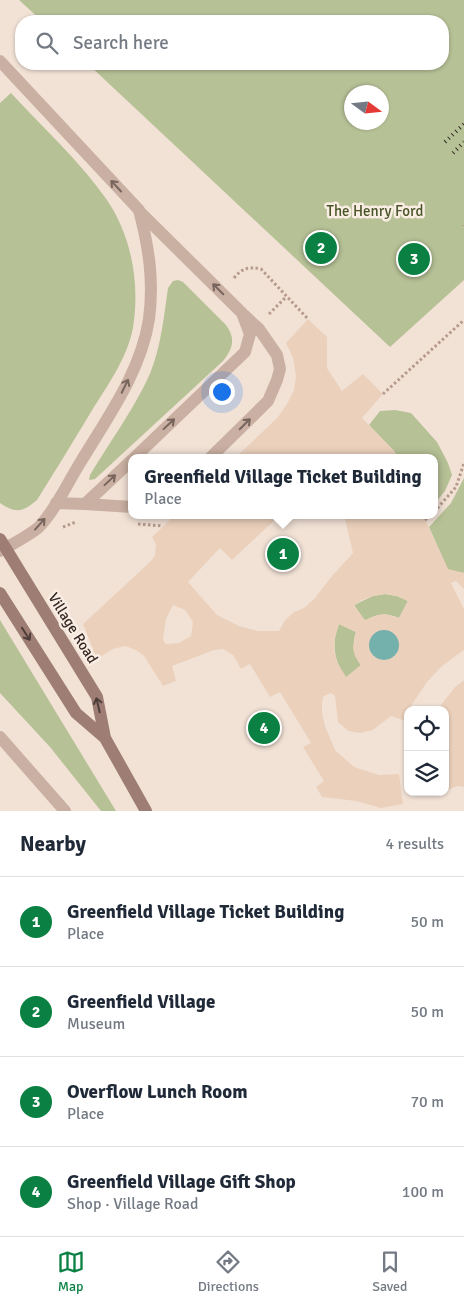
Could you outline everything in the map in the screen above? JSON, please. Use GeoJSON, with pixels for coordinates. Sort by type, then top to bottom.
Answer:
{"type":"FeatureCollection","features":[{"type":"Feature","properties":{"kind":"street","name":"Village Road"},"geometry":{"type":"LineString","coordinates":[[2,546],[97,697],[105,738],[146,811]]}},
{"type":"Feature","properties":{"kind":"street","name":"Village Road"},"geometry":{"type":"LineString","coordinates":[[0,593],[76,713],[105,738]]}},
{"type":"Feature","properties":{"kind":"lane"},"geometry":{"type":"LineString","coordinates":[[0,61],[139,210],[259,329],[277,355],[280,368],[268,401],[214,454]]}},
{"type":"Feature","properties":{"kind":"lane"},"geometry":{"type":"LineString","coordinates":[[2,546],[38,528],[56,503],[123,391],[140,356],[149,321],[152,282],[147,241],[139,210]]}},
{"type":"Feature","properties":{"kind":"lane"},"geometry":{"type":"LineString","coordinates":[[138,454],[245,352],[250,334],[242,312]]}},
{"type":"Feature","properties":{"kind":"lane"},"geometry":{"type":"LineString","coordinates":[[85,504],[128,464]]}},
{"type":"Feature","properties":{"kind":"lane"},"geometry":{"type":"LineString","coordinates":[[56,503],[128,507]]}},
{"type":"Feature","properties":{"kind":"lane"},"geometry":{"type":"LineString","coordinates":[[0,737],[65,811]]}},
{"type":"Feature","properties":{"kind":"path"},"geometry":{"type":"LineString","coordinates":[[234,278],[250,267],[261,269],[308,319]]}},
{"type":"Feature","properties":{"kind":"path"},"geometry":{"type":"LineString","coordinates":[[269,314],[287,295]]}},
{"type":"Feature","properties":{"kind":"path"},"geometry":{"type":"LineString","coordinates":[[383,394],[464,320]]}},
{"type":"Feature","properties":{"kind":"path"},"geometry":{"type":"LineString","coordinates":[[438,508],[446,501],[456,486],[464,463]]}},
{"type":"Feature","properties":{"kind":"green space","name":"The Henry Ford"},"geometry":{"type":"Polygon","coordinates":[[[19,0],[464,0],[464,280],[390,347],[94,70],[449,70],[449,15],[35,15],[19,0]]]}},
{"type":"Feature","properties":{"kind":"green space"},"geometry":{"type":"Polygon","coordinates":[[[11,93],[73,158],[116,214],[123,229],[132,261],[135,295],[133,328],[126,351],[116,372],[37,500],[28,507],[19,510],[11,509],[0,503],[0,103],[11,93]]]}},
{"type":"Feature","properties":{"kind":"green space"},"geometry":{"type":"Polygon","coordinates":[[[173,281],[183,282],[226,325],[232,339],[231,348],[223,361],[95,479],[89,480],[90,475],[138,397],[151,371],[160,341],[168,288],[173,281]]]}},
{"type":"Feature","properties":{"kind":"green space"},"geometry":{"type":"Polygon","coordinates":[[[395,410],[411,413],[437,442],[452,475],[445,491],[438,499],[438,454],[396,454],[369,425],[380,411],[395,410]]]}},
{"type":"Feature","properties":{"kind":"green space"},"geometry":{"type":"Polygon","coordinates":[[[464,478],[464,573],[448,570],[429,527],[451,503],[464,478]]]}},
{"type":"Feature","properties":{"kind":"green space"},"geometry":{"type":"Polygon","coordinates":[[[385,594],[397,596],[408,601],[399,618],[382,615],[374,616],[365,621],[354,605],[373,596],[385,594]]]}},
{"type":"Feature","properties":{"kind":"green space"},"geometry":{"type":"Polygon","coordinates":[[[0,620],[116,811],[101,811],[50,747],[0,693],[0,620]]]}},
{"type":"Feature","properties":{"kind":"green space"},"geometry":{"type":"Polygon","coordinates":[[[339,624],[356,632],[354,649],[361,665],[346,678],[336,659],[335,652],[335,638],[339,624]]]}},
{"type":"Feature","properties":{"kind":"shaded area"},"geometry":{"type":"Polygon","coordinates":[[[308,319],[327,337],[327,368],[342,391],[363,374],[383,394],[362,418],[396,454],[239,454],[278,417],[294,390],[296,376],[293,358],[286,343],[308,319]]]}},
{"type":"Feature","properties":{"kind":"shaded area"},"geometry":{"type":"Polygon","coordinates":[[[171,519],[276,519],[232,560],[220,548],[188,582],[217,615],[239,626],[258,631],[279,631],[285,620],[314,599],[353,553],[345,519],[425,519],[448,569],[464,573],[464,589],[456,581],[451,583],[464,609],[464,650],[442,666],[427,682],[412,706],[404,706],[404,720],[391,716],[373,730],[360,733],[348,731],[338,722],[335,696],[331,693],[324,696],[322,702],[325,726],[335,750],[354,767],[379,775],[399,774],[403,804],[381,808],[356,801],[322,797],[316,787],[324,781],[303,747],[311,743],[280,692],[270,697],[250,664],[241,669],[233,655],[223,649],[214,650],[172,666],[176,681],[163,686],[144,656],[136,650],[125,646],[113,649],[97,659],[83,624],[151,561],[155,555],[156,544],[152,537],[171,519]],[[385,594],[362,600],[354,606],[365,620],[385,614],[399,618],[408,601],[397,596],[385,594]],[[173,605],[166,619],[163,640],[166,644],[179,643],[191,636],[193,622],[185,610],[173,605]],[[339,624],[335,638],[334,650],[337,662],[346,677],[361,665],[355,656],[353,648],[356,632],[339,624]]]}},
{"type":"Feature","properties":{"kind":"shaded area"},"geometry":{"type":"Polygon","coordinates":[[[464,680],[464,787],[458,786],[449,789],[449,706],[440,706],[455,687],[464,680]]]}},
{"type":"Feature","properties":{"kind":"water"},"geometry":{"type":"Polygon","coordinates":[[[384,630],[390,631],[398,639],[398,651],[390,659],[384,660],[378,659],[370,651],[369,645],[370,639],[378,631],[384,630]]]}},
{"type":"Feature","properties":{"kind":"railway"},"geometry":{"type":"LineString","coordinates":[[445,142],[464,124]]}},
{"type":"Feature","properties":{"kind":"railway"},"geometry":{"type":"LineString","coordinates":[[453,153],[464,142]]}},
{"type":"Feature","properties":{"kind":"place","name":"Greenfield Village"},"geometry":{"type":"Point","coordinates":[321,248]}},
{"type":"Feature","properties":{"kind":"place","name":"Overflow Lunch Room"},"geometry":{"type":"Point","coordinates":[414,259]}},
{"type":"Feature","properties":{"kind":"place","name":"Greenfield Village Ticket Building"},"geometry":{"type":"Point","coordinates":[283,554]}},
{"type":"Feature","properties":{"kind":"place","name":"Greenfield Village Gift Shop"},"geometry":{"type":"Point","coordinates":[264,728]}}]}
